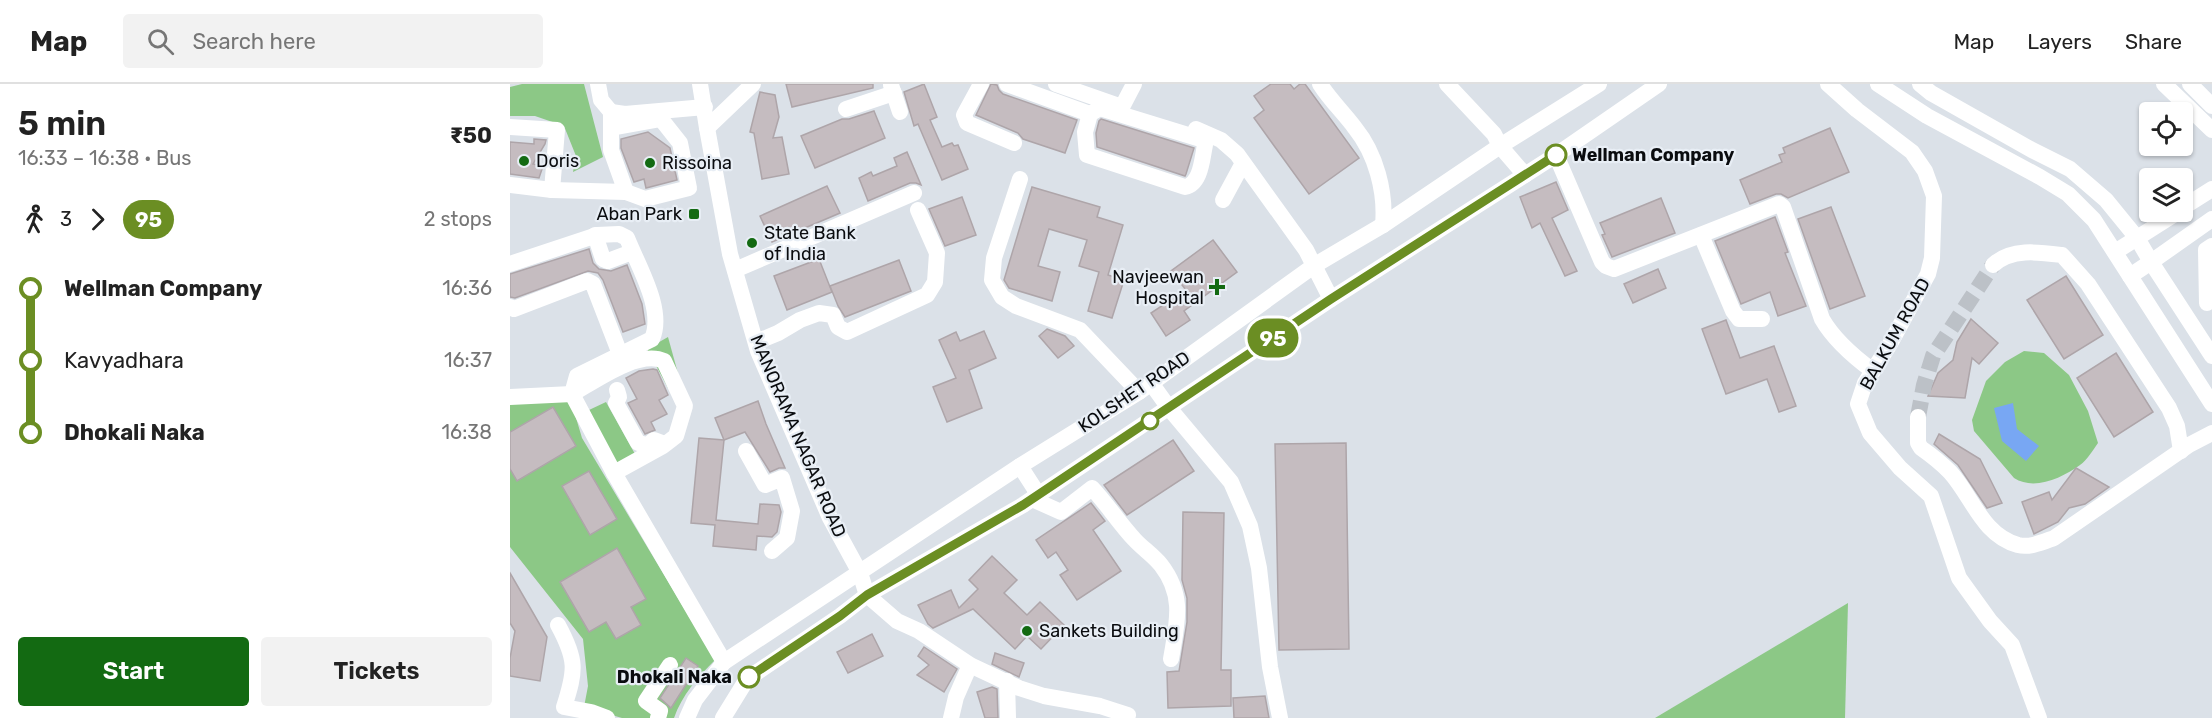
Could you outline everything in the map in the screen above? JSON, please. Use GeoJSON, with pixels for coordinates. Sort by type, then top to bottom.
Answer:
{"type":"FeatureCollection","features":[{"type":"Feature","properties":{"kind":"street"},"geometry":{"type":"LineString","coordinates":[[598,84],[611,120],[611,150],[626,192]]}},
{"type":"Feature","properties":{"kind":"street","name":"MANORAMA NAGAR ROAD"},"geometry":{"type":"LineString","coordinates":[[700,84],[735,270],[756,342],[830,518],[860,573],[867,595]]}},
{"type":"Feature","properties":{"kind":"street"},"geometry":{"type":"LineString","coordinates":[[707,129],[753,84]]}},
{"type":"Feature","properties":{"kind":"street"},"geometry":{"type":"LineString","coordinates":[[981,84],[964,115],[964,120],[1014,143]]}},
{"type":"Feature","properties":{"kind":"street"},"geometry":{"type":"LineString","coordinates":[[1056,84],[1202,131],[1221,140],[1243,163],[1306,250],[1331,299]]}},
{"type":"Feature","properties":{"kind":"street"},"geometry":{"type":"LineString","coordinates":[[1122,107],[1134,84]]}},
{"type":"Feature","properties":{"kind":"street"},"geometry":{"type":"LineString","coordinates":[[1320,84],[1356,129],[1373,156],[1381,192],[1383,225]]}},
{"type":"Feature","properties":{"kind":"street"},"geometry":{"type":"LineString","coordinates":[[1447,84],[1494,134],[1500,146],[1525,176]]}},
{"type":"Feature","properties":{"kind":"street","name":"KOLSHET ROAD"},"geometry":{"type":"LineString","coordinates":[[687,718],[695,700],[724,662],[1020,466],[1145,387],[1315,265],[1383,225],[1500,146],[1599,84]]}},
{"type":"Feature","properties":{"kind":"street","name":"KOLSHET ROAD"},"geometry":{"type":"LineString","coordinates":[[723,718],[747,679],[867,595],[1035,497],[1331,299],[1525,176],[1659,84]]}},
{"type":"Feature","properties":{"kind":"street","name":"BALKUM ROAD"},"geometry":{"type":"LineString","coordinates":[[1828,84],[1857,110],[1912,152],[1925,171],[1934,196],[1932,258],[1928,274],[1890,344],[1865,383],[1858,404],[1870,433],[1900,468],[1931,496],[1959,578],[1990,621],[2012,645],[2039,718]]}},
{"type":"Feature","properties":{"kind":"street"},"geometry":{"type":"LineString","coordinates":[[1878,84],[1927,116],[2068,194],[2094,220],[2212,405]]}},
{"type":"Feature","properties":{"kind":"street"},"geometry":{"type":"LineString","coordinates":[[1920,84],[1931,93],[2070,169],[2106,200],[2137,238],[2212,356]]}},
{"type":"Feature","properties":{"kind":"street"},"geometry":{"type":"LineString","coordinates":[[2190,84],[2212,106]]}},
{"type":"Feature","properties":{"kind":"street"},"geometry":{"type":"LineString","coordinates":[[1016,86],[1089,114],[1100,108],[1204,140],[1205,145],[1196,181],[1192,186],[1185,187],[1086,155],[1085,132],[1089,114]]}},
{"type":"Feature","properties":{"kind":"street"},"geometry":{"type":"LineString","coordinates":[[2173,87],[2212,130]]}},
{"type":"Feature","properties":{"kind":"street"},"geometry":{"type":"LineString","coordinates":[[846,109],[892,89],[900,112]]}},
{"type":"Feature","properties":{"kind":"street"},"geometry":{"type":"LineString","coordinates":[[611,120],[625,114],[705,107]]}},
{"type":"Feature","properties":{"kind":"street"},"geometry":{"type":"LineString","coordinates":[[510,185],[552,190],[626,192],[645,199],[689,188],[680,143],[661,118],[611,120]]}},
{"type":"Feature","properties":{"kind":"street"},"geometry":{"type":"LineString","coordinates":[[510,127],[557,130],[552,190]]}},
{"type":"Feature","properties":{"kind":"street"},"geometry":{"type":"LineString","coordinates":[[1556,155],[1606,266],[1614,269],[1779,204],[1784,207],[1822,320],[1845,348],[1873,371]]}},
{"type":"Feature","properties":{"kind":"street"},"geometry":{"type":"LineString","coordinates":[[1223,200],[1243,163]]}},
{"type":"Feature","properties":{"kind":"street"},"geometry":{"type":"LineString","coordinates":[[1020,179],[994,258],[992,280],[1002,297],[1016,306],[1080,330],[1169,408],[1231,482],[1250,526],[1259,568],[1270,667],[1280,718]]}},
{"type":"Feature","properties":{"kind":"street"},"geometry":{"type":"LineString","coordinates":[[2193,201],[2212,189]]}},
{"type":"Feature","properties":{"kind":"street"},"geometry":{"type":"LineString","coordinates":[[735,270],[914,193]]}},
{"type":"Feature","properties":{"kind":"street"},"geometry":{"type":"LineString","coordinates":[[756,342],[819,313],[833,315],[838,327],[847,332],[927,295],[935,282],[937,253],[918,210]]}},
{"type":"Feature","properties":{"kind":"street"},"geometry":{"type":"LineString","coordinates":[[2130,276],[2212,219]]}},
{"type":"Feature","properties":{"kind":"street"},"geometry":{"type":"LineString","coordinates":[[2115,252],[2162,222]]}},
{"type":"Feature","properties":{"kind":"street"},"geometry":{"type":"LineString","coordinates":[[510,264],[595,235],[619,234],[627,238],[655,307],[657,328],[652,339],[577,376],[572,394],[614,473],[724,662]]}},
{"type":"Feature","properties":{"kind":"street"},"geometry":{"type":"LineString","coordinates":[[595,235],[603,259],[608,261],[632,252]]}},
{"type":"Feature","properties":{"kind":"street"},"geometry":{"type":"LineString","coordinates":[[1701,235],[1733,312],[1739,319],[1762,320]]}},
{"type":"Feature","properties":{"kind":"street"},"geometry":{"type":"LineString","coordinates":[[2207,303],[2206,250],[2212,246]]}},
{"type":"Feature","properties":{"kind":"street"},"geometry":{"type":"LineString","coordinates":[[1993,265],[2000,258],[2023,253],[2062,255],[2088,284],[2169,408],[2177,426],[2181,451]]}},
{"type":"Feature","properties":{"kind":"street"},"geometry":{"type":"LineString","coordinates":[[510,308],[514,309],[587,281],[593,284],[620,354]]}},
{"type":"Feature","properties":{"kind":"street"},"geometry":{"type":"LineString","coordinates":[[510,397],[572,394],[624,365],[646,357],[664,361],[685,406],[676,436],[663,446],[614,473]]}},
{"type":"Feature","properties":{"kind":"street"},"geometry":{"type":"LineString","coordinates":[[618,390],[619,397],[616,403],[638,443],[648,445],[654,440],[662,443],[663,446]]}},
{"type":"Feature","properties":{"kind":"street"},"geometry":{"type":"LineString","coordinates":[[1918,417],[1918,443],[1921,448],[1950,472],[1981,518],[1995,532],[2018,545],[2034,545],[2054,538],[2189,445],[2212,433]]}},
{"type":"Feature","properties":{"kind":"street"},"geometry":{"type":"LineString","coordinates":[[2181,451],[2194,453],[2212,443]]}},
{"type":"Feature","properties":{"kind":"street"},"geometry":{"type":"LineString","coordinates":[[746,452],[765,485],[782,478],[806,463]]}},
{"type":"Feature","properties":{"kind":"street"},"geometry":{"type":"LineString","coordinates":[[1020,466],[1035,497],[1061,512],[1092,488],[1131,537],[1160,564],[1172,582],[1179,614],[1171,659]]}},
{"type":"Feature","properties":{"kind":"street"},"geometry":{"type":"LineString","coordinates":[[772,551],[787,538],[792,511],[782,478]]}},
{"type":"Feature","properties":{"kind":"street"},"geometry":{"type":"LineString","coordinates":[[867,595],[897,621],[919,631],[970,665],[1044,696],[1100,706],[1128,715],[1127,718]]}},
{"type":"Feature","properties":{"kind":"street"},"geometry":{"type":"LineString","coordinates":[[558,625],[570,647],[574,677],[564,707],[596,716]]}},
{"type":"Feature","properties":{"kind":"street"},"geometry":{"type":"LineString","coordinates":[[658,718],[660,711],[646,701],[670,665]]}},
{"type":"Feature","properties":{"kind":"street"},"geometry":{"type":"LineString","coordinates":[[951,718],[956,697],[970,665]]}},
{"type":"Feature","properties":{"kind":"street"},"geometry":{"type":"LineString","coordinates":[[1007,681],[1008,718]]}},
{"type":"Feature","properties":{"kind":"green space"},"geometry":{"type":"Polygon","coordinates":[[[522,84],[584,84],[603,157],[573,172],[576,156],[564,126],[535,116],[510,116],[510,87],[522,84]]]}},
{"type":"Feature","properties":{"kind":"green space"},"geometry":{"type":"Polygon","coordinates":[[[668,337],[682,388],[668,388],[647,349],[668,337]]]}},
{"type":"Feature","properties":{"kind":"green space"},"geometry":{"type":"Polygon","coordinates":[[[2024,351],[2044,353],[2069,375],[2088,411],[2098,443],[2080,465],[2056,478],[2039,483],[2022,482],[2014,478],[1974,431],[1972,420],[1986,381],[2005,362],[2024,351]]]}},
{"type":"Feature","properties":{"kind":"green space"},"geometry":{"type":"Polygon","coordinates":[[[571,401],[582,438],[715,660],[691,687],[674,718],[622,718],[584,707],[588,686],[583,639],[510,547],[510,404],[571,401]]]}},
{"type":"Feature","properties":{"kind":"green space"},"geometry":{"type":"Polygon","coordinates":[[[606,402],[635,454],[615,465],[589,410],[606,402]]]}},
{"type":"Feature","properties":{"kind":"green space"},"geometry":{"type":"Polygon","coordinates":[[[1848,603],[1845,718],[1655,718],[1848,603]]]}},
{"type":"Feature","properties":{"kind":"water"},"geometry":{"type":"Polygon","coordinates":[[[2013,403],[2017,429],[2039,446],[2026,461],[2002,441],[1994,408],[2013,403]]]}},
{"type":"Feature","properties":{"kind":"building"},"geometry":{"type":"Polygon","coordinates":[[[786,84],[873,84],[873,88],[792,107],[786,84]]]}},
{"type":"Feature","properties":{"kind":"building"},"geometry":{"type":"Polygon","coordinates":[[[924,84],[937,117],[930,120],[942,147],[952,143],[954,146],[958,145],[968,169],[942,180],[918,124],[914,126],[904,92],[924,84]]]}},
{"type":"Feature","properties":{"kind":"building"},"geometry":{"type":"Polygon","coordinates":[[[991,84],[997,85],[1003,94],[1077,120],[1065,153],[1023,139],[1018,133],[976,115],[991,84]]]}},
{"type":"Feature","properties":{"kind":"building"},"geometry":{"type":"Polygon","coordinates":[[[1271,84],[1290,84],[1294,89],[1300,84],[1305,84],[1359,158],[1309,194],[1254,118],[1264,110],[1254,96],[1271,84]]]}},
{"type":"Feature","properties":{"kind":"building"},"geometry":{"type":"Polygon","coordinates":[[[760,92],[775,95],[779,117],[773,138],[782,137],[789,174],[762,179],[754,133],[750,132],[760,92]]]}},
{"type":"Feature","properties":{"kind":"building"},"geometry":{"type":"Polygon","coordinates":[[[874,111],[885,138],[815,168],[801,136],[842,119],[874,111]]]}},
{"type":"Feature","properties":{"kind":"building"},"geometry":{"type":"Polygon","coordinates":[[[1101,119],[1194,148],[1185,176],[1097,147],[1096,133],[1101,119]]]}},
{"type":"Feature","properties":{"kind":"building"},"geometry":{"type":"Polygon","coordinates":[[[1830,128],[1849,172],[1788,198],[1776,194],[1750,204],[1740,180],[1782,162],[1779,155],[1785,153],[1783,148],[1830,128]]]}},
{"type":"Feature","properties":{"kind":"building","name":"Rissoina"},"geometry":{"type":"Polygon","coordinates":[[[648,132],[670,148],[677,180],[646,188],[644,179],[634,182],[621,148],[621,139],[648,132]]]}},
{"type":"Feature","properties":{"kind":"building","name":"Doris"},"geometry":{"type":"Polygon","coordinates":[[[534,139],[546,140],[533,164],[543,166],[539,178],[510,174],[510,142],[534,144],[534,139]]]}},
{"type":"Feature","properties":{"kind":"building"},"geometry":{"type":"Polygon","coordinates":[[[907,152],[921,185],[910,183],[868,201],[859,178],[871,172],[873,176],[897,166],[894,158],[907,152]]]}},
{"type":"Feature","properties":{"kind":"building"},"geometry":{"type":"Polygon","coordinates":[[[1556,182],[1568,210],[1552,218],[1577,271],[1565,276],[1540,223],[1532,228],[1520,197],[1556,182]]]}},
{"type":"Feature","properties":{"kind":"building"},"geometry":{"type":"Polygon","coordinates":[[[827,186],[840,213],[772,242],[760,216],[827,186]]]}},
{"type":"Feature","properties":{"kind":"building"},"geometry":{"type":"Polygon","coordinates":[[[1032,187],[1100,207],[1097,217],[1123,225],[1108,275],[1124,280],[1112,318],[1088,311],[1099,272],[1079,266],[1087,240],[1049,229],[1038,266],[1060,272],[1052,301],[1009,288],[1004,280],[1032,187]]]}},
{"type":"Feature","properties":{"kind":"building"},"geometry":{"type":"Polygon","coordinates":[[[962,197],[976,235],[945,246],[929,209],[962,197]]]}},
{"type":"Feature","properties":{"kind":"building"},"geometry":{"type":"Polygon","coordinates":[[[1661,198],[1675,233],[1612,257],[1602,235],[1605,234],[1600,223],[1661,198]]]}},
{"type":"Feature","properties":{"kind":"building"},"geometry":{"type":"Polygon","coordinates":[[[1831,207],[1865,296],[1830,309],[1798,219],[1831,207]]]}},
{"type":"Feature","properties":{"kind":"building"},"geometry":{"type":"Polygon","coordinates":[[[1775,217],[1788,252],[1785,253],[1806,306],[1778,316],[1770,292],[1741,304],[1715,241],[1775,217]]]}},
{"type":"Feature","properties":{"kind":"building"},"geometry":{"type":"Polygon","coordinates":[[[1213,240],[1237,272],[1184,311],[1190,320],[1166,336],[1151,313],[1186,290],[1171,271],[1213,240]]]}},
{"type":"Feature","properties":{"kind":"building"},"geometry":{"type":"Polygon","coordinates":[[[589,249],[593,263],[599,269],[611,271],[627,265],[642,304],[645,324],[623,332],[603,280],[598,273],[588,271],[515,298],[510,297],[510,274],[589,249]]]}},
{"type":"Feature","properties":{"kind":"building"},"geometry":{"type":"Polygon","coordinates":[[[819,259],[832,292],[787,310],[774,276],[819,259]]]}},
{"type":"Feature","properties":{"kind":"building"},"geometry":{"type":"Polygon","coordinates":[[[899,260],[911,291],[845,317],[830,286],[899,260]]]}},
{"type":"Feature","properties":{"kind":"building"},"geometry":{"type":"Polygon","coordinates":[[[1658,269],[1666,288],[1633,303],[1624,284],[1658,269]]]}},
{"type":"Feature","properties":{"kind":"building"},"geometry":{"type":"Polygon","coordinates":[[[2066,276],[2103,335],[2064,359],[2027,300],[2066,276]]]}},
{"type":"Feature","properties":{"kind":"building"},"geometry":{"type":"Polygon","coordinates":[[[1971,319],[1998,343],[1979,364],[1972,358],[1965,398],[1928,396],[1938,373],[1953,360],[1957,342],[1971,319]]]}},
{"type":"Feature","properties":{"kind":"building"},"geometry":{"type":"Polygon","coordinates":[[[1726,320],[1740,358],[1774,346],[1796,406],[1779,412],[1767,379],[1726,394],[1702,329],[1726,320]]]}},
{"type":"Feature","properties":{"kind":"building"},"geometry":{"type":"Polygon","coordinates":[[[1047,329],[1065,336],[1074,346],[1058,358],[1039,336],[1047,329]]]}},
{"type":"Feature","properties":{"kind":"building"},"geometry":{"type":"Polygon","coordinates":[[[984,331],[996,358],[969,370],[982,408],[947,422],[933,387],[956,378],[939,340],[956,332],[960,341],[984,331]]]}},
{"type":"Feature","properties":{"kind":"building"},"geometry":{"type":"Polygon","coordinates":[[[2116,353],[2153,412],[2114,437],[2077,378],[2116,353]]]}},
{"type":"Feature","properties":{"kind":"building"},"geometry":{"type":"Polygon","coordinates":[[[657,370],[668,395],[659,400],[667,414],[651,422],[655,430],[645,434],[628,403],[637,399],[626,378],[639,371],[657,370]]]}},
{"type":"Feature","properties":{"kind":"building"},"geometry":{"type":"Polygon","coordinates":[[[758,401],[785,468],[770,472],[745,432],[724,440],[715,418],[758,401]]]}},
{"type":"Feature","properties":{"kind":"building"},"geometry":{"type":"Polygon","coordinates":[[[553,407],[576,446],[517,481],[510,469],[510,432],[553,407]]]}},
{"type":"Feature","properties":{"kind":"building"},"geometry":{"type":"Polygon","coordinates":[[[1939,434],[1980,459],[2002,503],[1987,508],[1958,465],[1934,444],[1939,434]]]}},
{"type":"Feature","properties":{"kind":"building"},"geometry":{"type":"Polygon","coordinates":[[[699,438],[724,440],[716,520],[758,524],[760,504],[779,505],[781,512],[777,532],[772,537],[757,536],[756,550],[713,546],[715,525],[691,523],[699,438]]]}},
{"type":"Feature","properties":{"kind":"building"},"geometry":{"type":"Polygon","coordinates":[[[1173,440],[1194,471],[1127,515],[1104,485],[1173,440]]]}},
{"type":"Feature","properties":{"kind":"building"},"geometry":{"type":"Polygon","coordinates":[[[1346,443],[1349,649],[1279,650],[1275,444],[1346,443]]]}},
{"type":"Feature","properties":{"kind":"building"},"geometry":{"type":"Polygon","coordinates":[[[2076,468],[2109,487],[2085,504],[2069,508],[2058,522],[2034,534],[2022,502],[2049,492],[2052,500],[2076,468]]]}},
{"type":"Feature","properties":{"kind":"building"},"geometry":{"type":"Polygon","coordinates":[[[589,471],[617,519],[590,535],[562,486],[589,471]]]}},
{"type":"Feature","properties":{"kind":"building"},"geometry":{"type":"Polygon","coordinates":[[[1091,503],[1105,521],[1093,530],[1121,571],[1077,600],[1060,575],[1068,570],[1056,552],[1048,558],[1036,540],[1091,503]]]}},
{"type":"Feature","properties":{"kind":"building"},"geometry":{"type":"Polygon","coordinates":[[[1183,512],[1224,513],[1221,670],[1231,670],[1231,706],[1168,708],[1167,672],[1179,671],[1187,622],[1187,598],[1182,580],[1183,512]]]}},
{"type":"Feature","properties":{"kind":"building"},"geometry":{"type":"Polygon","coordinates":[[[617,548],[646,599],[631,607],[641,625],[616,639],[606,622],[589,632],[560,582],[617,548]]]}},
{"type":"Feature","properties":{"kind":"building"},"geometry":{"type":"Polygon","coordinates":[[[992,556],[1017,580],[1004,593],[1027,615],[1040,602],[1064,625],[1041,649],[1027,636],[1015,649],[973,609],[933,628],[928,624],[918,605],[951,590],[959,608],[978,589],[969,580],[992,556]]]}},
{"type":"Feature","properties":{"kind":"building"},"geometry":{"type":"Polygon","coordinates":[[[510,573],[547,637],[540,681],[510,676],[510,658],[515,631],[510,623],[510,573]]]}},
{"type":"Feature","properties":{"kind":"building"},"geometry":{"type":"Polygon","coordinates":[[[872,634],[883,656],[848,673],[837,652],[872,634]]]}},
{"type":"Feature","properties":{"kind":"building"},"geometry":{"type":"Polygon","coordinates":[[[924,647],[957,669],[944,692],[917,675],[929,665],[918,656],[924,647]]]}},
{"type":"Feature","properties":{"kind":"building"},"geometry":{"type":"Polygon","coordinates":[[[995,653],[1024,663],[1019,677],[992,664],[995,653]]]}},
{"type":"Feature","properties":{"kind":"building"},"geometry":{"type":"Polygon","coordinates":[[[686,658],[698,666],[671,708],[660,698],[686,658]]]}},
{"type":"Feature","properties":{"kind":"building"},"geometry":{"type":"Polygon","coordinates":[[[992,687],[997,689],[998,718],[985,718],[977,692],[992,687]]]}},
{"type":"Feature","properties":{"kind":"building"},"geometry":{"type":"Polygon","coordinates":[[[1265,696],[1269,718],[1234,718],[1233,698],[1265,696]]]}},
{"type":"Feature","properties":{"kind":"tunnel"},"geometry":{"type":"LineString","coordinates":[[1918,417],[1924,385],[1933,356],[1993,265]]}},
{"type":"Feature","properties":{"kind":"bus line","name":"95"},"geometry":{"type":"LineString","coordinates":[[749,677],[840,616],[867,595],[1023,505],[1331,299],[1556,155]]}},
{"type":"Feature","properties":{"kind":"place","name":"Wellman Company"},"geometry":{"type":"Point","coordinates":[1556,155]}},
{"type":"Feature","properties":{"kind":"place","name":"Doris"},"geometry":{"type":"Point","coordinates":[524,161]}},
{"type":"Feature","properties":{"kind":"place","name":"Rissoina"},"geometry":{"type":"Point","coordinates":[650,163]}},
{"type":"Feature","properties":{"kind":"place","name":"Aban Park"},"geometry":{"type":"Point","coordinates":[694,214]}},
{"type":"Feature","properties":{"kind":"place","name":"State Bank of India"},"geometry":{"type":"Point","coordinates":[752,243]}},
{"type":"Feature","properties":{"kind":"place","name":"Navjeewan Hospital"},"geometry":{"type":"Point","coordinates":[1217,287]}},
{"type":"Feature","properties":{"kind":"place","name":"Sankets Building"},"geometry":{"type":"Point","coordinates":[1027,631]}},
{"type":"Feature","properties":{"kind":"place","name":"Dhokali Naka"},"geometry":{"type":"Point","coordinates":[749,677]}}]}
